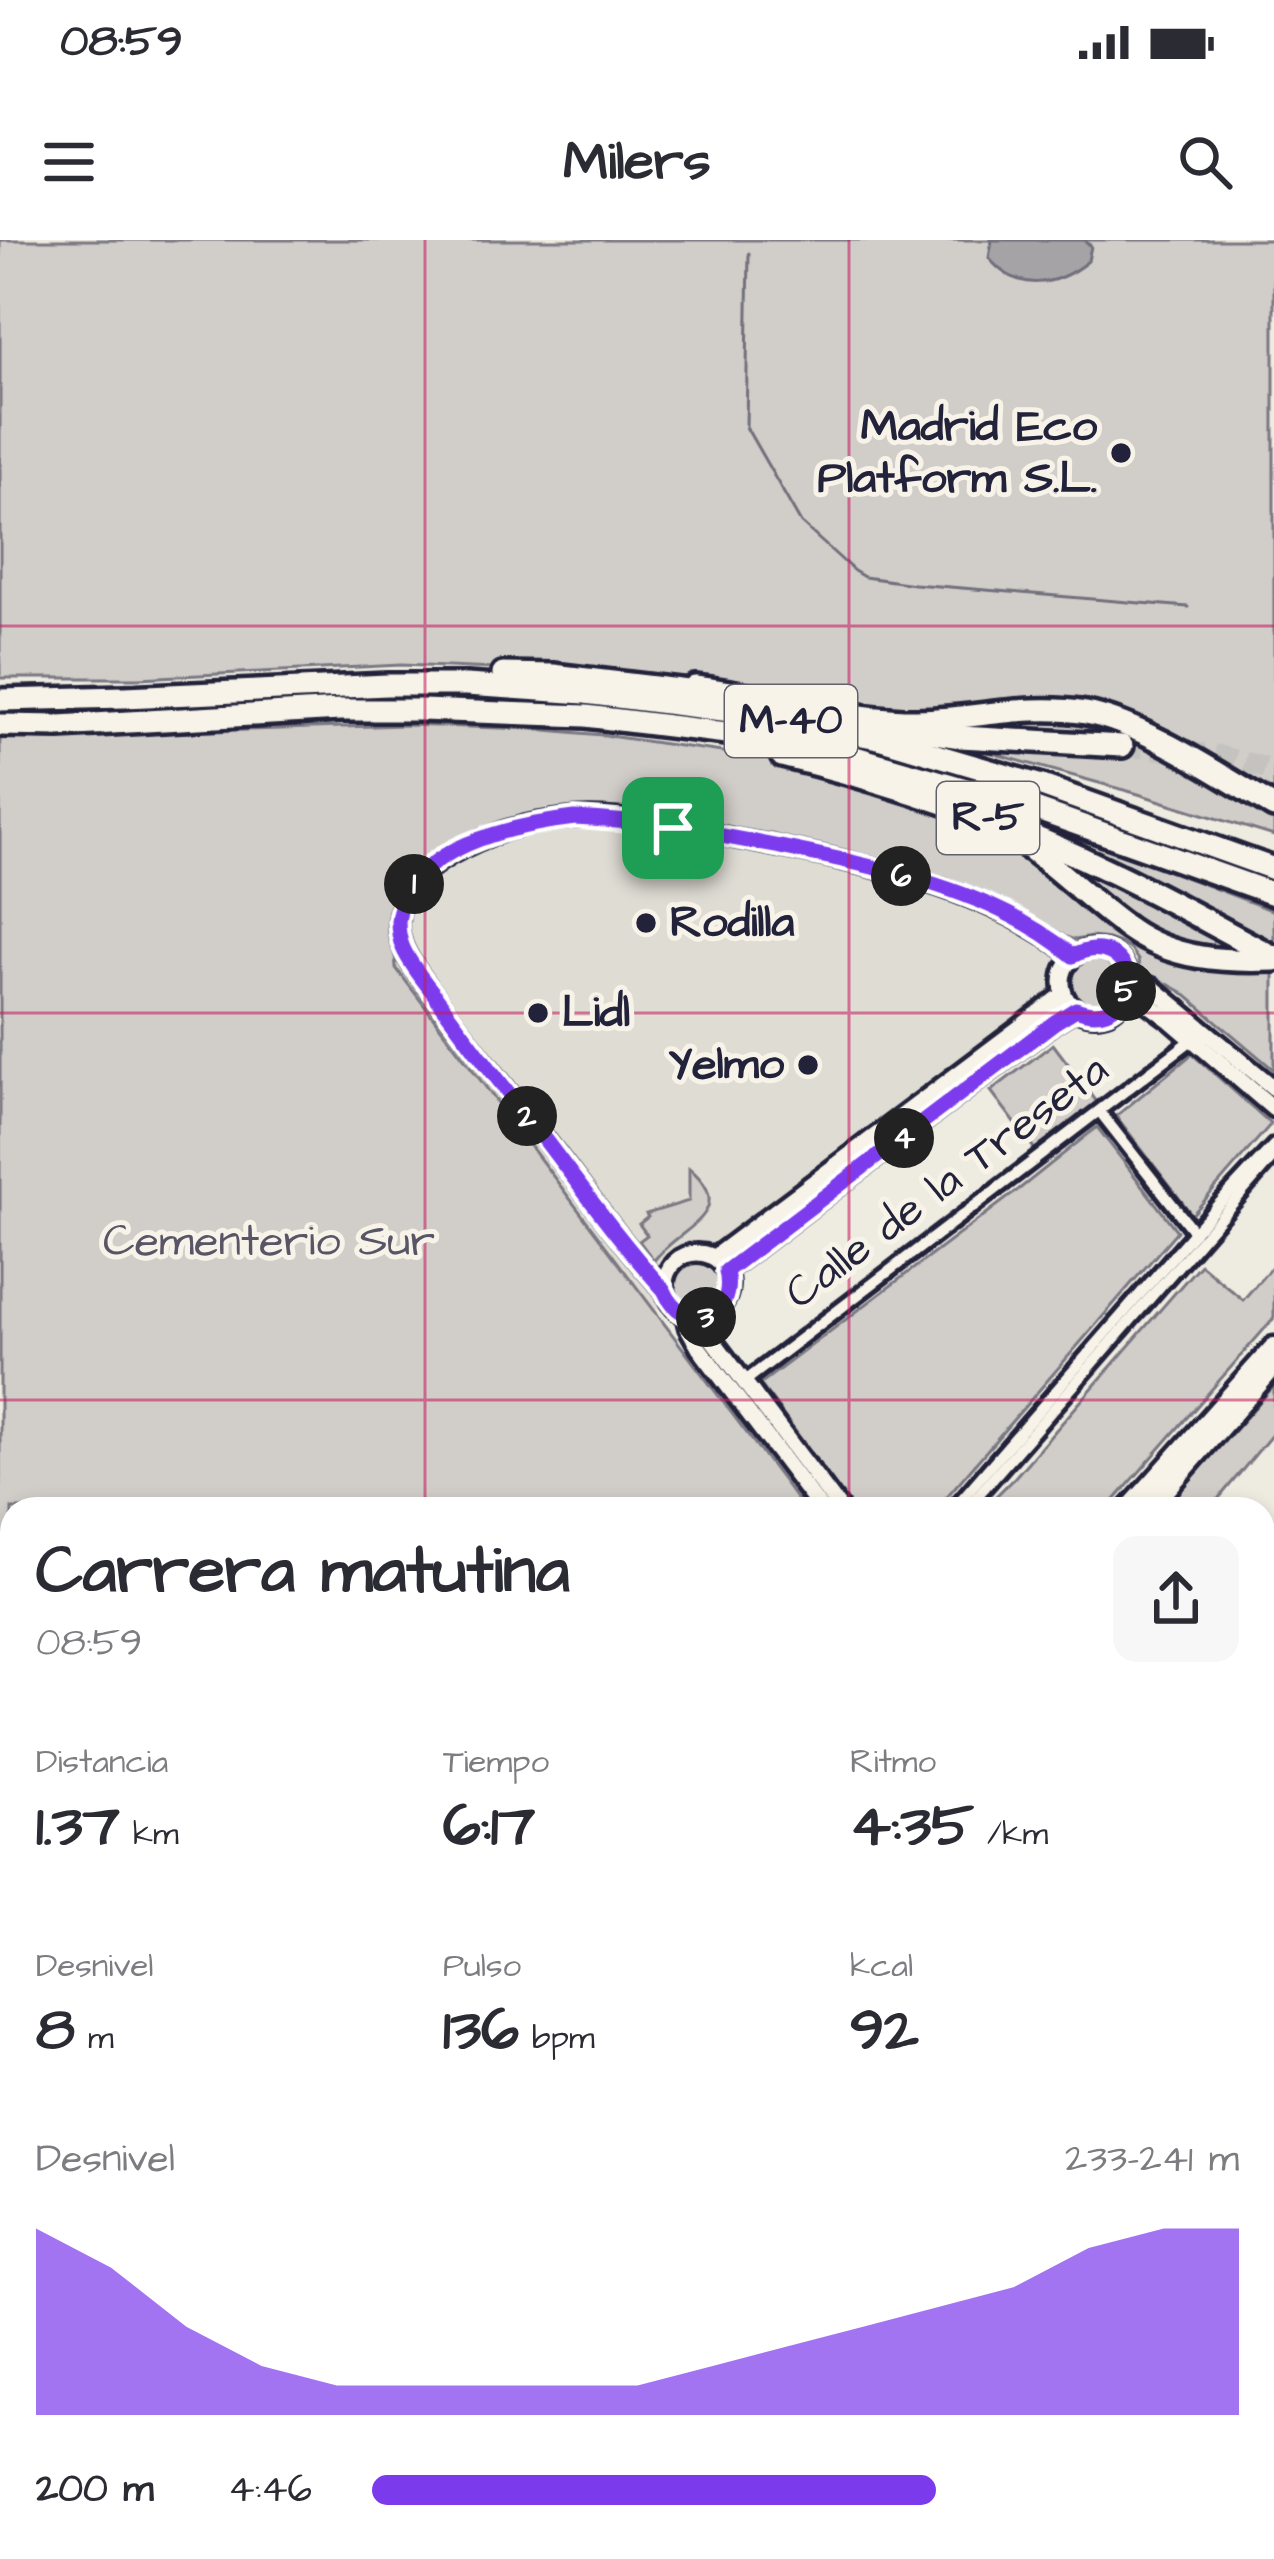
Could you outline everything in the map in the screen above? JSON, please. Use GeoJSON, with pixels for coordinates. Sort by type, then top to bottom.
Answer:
{"type":"FeatureCollection","features":[{"type":"Feature","properties":{"kind":"highway","name":"M-40"},"geometry":{"type":"LineString","coordinates":[[288,688],[353,675],[553,675],[718,690],[901,720],[1031,710],[1087,713],[1142,732],[1274,807]]}},
{"type":"Feature","properties":{"kind":"highway","name":"R-5"},"geometry":{"type":"LineString","coordinates":[[644,684],[916,732],[1122,746]]}},
{"type":"Feature","properties":{"kind":"highway","name":"M-40"},"geometry":{"type":"LineString","coordinates":[[0,700],[466,686],[585,693],[747,712],[878,738],[1042,786],[1274,868]]}},
{"type":"Feature","properties":{"kind":"highway","name":"M-40"},"geometry":{"type":"LineString","coordinates":[[0,725],[340,710],[494,711],[586,716],[742,735],[852,756],[1035,809],[1274,894]]}},
{"type":"Feature","properties":{"kind":"highway","name":"M-40"},"geometry":{"type":"LineString","coordinates":[[280,715],[601,729],[778,755],[868,778]]}},
{"type":"Feature","properties":{"kind":"highway","name":"R-5"},"geometry":{"type":"LineString","coordinates":[[868,778],[959,807],[1105,868],[1274,958]]}},
{"type":"Feature","properties":{"kind":"highway"},"geometry":{"type":"LineString","coordinates":[[868,778],[1013,837],[1131,931],[1176,952],[1223,961],[1274,958]]}},
{"type":"Feature","properties":{"kind":"main road"},"geometry":{"type":"LineString","coordinates":[[1212,1417],[1229,1388],[1274,1336]]}},
{"type":"Feature","properties":{"kind":"main road"},"geometry":{"type":"LineString","coordinates":[[1140,1497],[1274,1347]]}},
{"type":"Feature","properties":{"kind":"main road"},"geometry":{"type":"LineString","coordinates":[[1160,1497],[1274,1366]]}},
{"type":"Feature","properties":{"kind":"main road"},"geometry":{"type":"LineString","coordinates":[[1210,1442],[1274,1378]]}},
{"type":"Feature","properties":{"kind":"street"},"geometry":{"type":"LineString","coordinates":[[664,1290],[665,1275],[673,1263],[700,1253],[726,1271],[729,1286],[725,1301],[706,1317],[685,1316],[671,1306],[664,1290],[475,1050],[403,949],[398,925],[406,897],[433,865],[488,834],[529,824],[575,818],[620,820],[697,831],[902,876],[1009,914],[1073,956]]}},
{"type":"Feature","properties":{"kind":"street"},"geometry":{"type":"LineString","coordinates":[[1100,949],[1123,964],[1128,978],[1125,996],[1103,1014],[1076,1009],[1061,981],[1073,956],[1100,949]]}},
{"type":"Feature","properties":{"kind":"street"},"geometry":{"type":"LineString","coordinates":[[1128,978],[1152,987],[1274,1088]]}},
{"type":"Feature","properties":{"kind":"street"},"geometry":{"type":"LineString","coordinates":[[713,1258],[1064,994]]}},
{"type":"Feature","properties":{"kind":"street"},"geometry":{"type":"LineString","coordinates":[[1125,996],[1143,1000],[1274,1108]]}},
{"type":"Feature","properties":{"kind":"street"},"geometry":{"type":"LineString","coordinates":[[726,1271],[1076,1009]]}},
{"type":"Feature","properties":{"kind":"street","name":"Calle de la Treseta"},"geometry":{"type":"LineString","coordinates":[[744,1382],[1193,1039]]}},
{"type":"Feature","properties":{"kind":"street"},"geometry":{"type":"LineString","coordinates":[[1100,1112],[1194,1232]]}},
{"type":"Feature","properties":{"kind":"street"},"geometry":{"type":"LineString","coordinates":[[963,1497],[1274,1145]]}},
{"type":"Feature","properties":{"kind":"street"},"geometry":{"type":"LineString","coordinates":[[976,1497],[1274,1156]]}},
{"type":"Feature","properties":{"kind":"street"},"geometry":{"type":"LineString","coordinates":[[685,1316],[698,1348],[812,1497]]}},
{"type":"Feature","properties":{"kind":"street"},"geometry":{"type":"LineString","coordinates":[[706,1317],[709,1335],[831,1497]]}},
{"type":"Feature","properties":{"kind":"shaded area"},"geometry":{"type":"Polygon","coordinates":[[[992,240],[1084,240],[1091,246],[1088,261],[1076,270],[1037,282],[1000,269],[989,258],[992,240]]]}},
{"type":"Feature","properties":{"kind":"shaded area"},"geometry":{"type":"Polygon","coordinates":[[[580,809],[772,834],[986,897],[1075,940],[1108,939],[1131,949],[655,1311],[396,968],[392,909],[406,878],[443,849],[503,820],[580,809]]]}},
{"type":"Feature","properties":{"kind":"green space"},"geometry":{"type":"Polygon","coordinates":[[[0,240],[1274,240],[1274,836],[726,679],[401,665],[139,678],[0,678],[0,240]]]}},
{"type":"Feature","properties":{"kind":"green space","name":"Cementerio Sur"},"geometry":{"type":"Polygon","coordinates":[[[405,725],[602,735],[778,760],[983,828],[1159,941],[1039,847],[1274,969],[1274,1070],[1182,992],[1139,968],[1131,950],[1120,943],[1063,936],[986,897],[772,834],[580,809],[503,820],[443,849],[406,878],[392,909],[396,968],[795,1497],[0,1497],[0,738],[405,725]]]}},
{"type":"Feature","properties":{"kind":"green space"},"geometry":{"type":"Polygon","coordinates":[[[963,799],[1078,836],[1274,911],[1274,952],[963,799]]]}},
{"type":"Feature","properties":{"kind":"green space"},"geometry":{"type":"Polygon","coordinates":[[[1095,959],[1111,966],[1118,982],[1111,998],[1095,1005],[1079,998],[1072,982],[1079,966],[1095,959]]]}},
{"type":"Feature","properties":{"kind":"green space"},"geometry":{"type":"Polygon","coordinates":[[[1053,1044],[1097,1102],[1036,1151],[991,1091],[1053,1044]]]}},
{"type":"Feature","properties":{"kind":"green space"},"geometry":{"type":"Polygon","coordinates":[[[1192,1054],[1271,1124],[1192,1215],[1116,1116],[1192,1054]]]}},
{"type":"Feature","properties":{"kind":"green space"},"geometry":{"type":"Polygon","coordinates":[[[1097,1127],[1177,1231],[946,1497],[844,1497],[760,1384],[1097,1127]]]}},
{"type":"Feature","properties":{"kind":"green space"},"geometry":{"type":"Polygon","coordinates":[[[689,1168],[704,1184],[707,1209],[654,1261],[639,1241],[647,1235],[639,1224],[646,1214],[689,1201],[689,1168]]]}},
{"type":"Feature","properties":{"kind":"green space"},"geometry":{"type":"Polygon","coordinates":[[[696,1262],[712,1269],[719,1285],[712,1301],[696,1308],[680,1301],[673,1285],[680,1269],[696,1262]]]}},
{"type":"Feature","properties":{"kind":"green space"},"geometry":{"type":"Polygon","coordinates":[[[1200,1264],[1243,1300],[1274,1264],[1274,1318],[1117,1497],[995,1497],[1200,1264]]]}},
{"type":"Feature","properties":{"kind":"green space"},"geometry":{"type":"Polygon","coordinates":[[[1274,1386],[1274,1432],[1220,1497],[1175,1497],[1274,1386]]]}},
{"type":"Feature","properties":{"kind":"waterway"},"geometry":{"type":"LineString","coordinates":[[749,253],[746,427],[801,523],[854,571],[864,577],[914,584],[1188,607]]}},
{"type":"Feature","properties":{"kind":"tunnel"},"geometry":{"type":"LineString","coordinates":[[1122,746],[1215,755],[1274,770]]}},
{"type":"Feature","properties":{"kind":"place","name":"Madrid Eco Platform S.L."},"geometry":{"type":"Point","coordinates":[1121,453]}},
{"type":"Feature","properties":{"kind":"place","name":"Rodilla"},"geometry":{"type":"Point","coordinates":[646,923]}},
{"type":"Feature","properties":{"kind":"place","name":"Lidl"},"geometry":{"type":"Point","coordinates":[538,1013]}},
{"type":"Feature","properties":{"kind":"place","name":"Yelmo"},"geometry":{"type":"Point","coordinates":[808,1065]}},
{"type":"Feature","properties":{"kind":"route"},"geometry":{"type":"LineString","coordinates":[[575,818],[673,828],[834,859],[976,900],[1033,926],[1073,956],[1100,949],[1113,954],[1128,978],[1125,996],[1116,1007],[1103,1014],[1076,1009],[1055,1022],[741,1258],[726,1271],[725,1301],[715,1313],[695,1318],[671,1306],[664,1290],[475,1050],[403,949],[398,925],[406,897],[418,878],[488,834],[575,818]]}}]}
